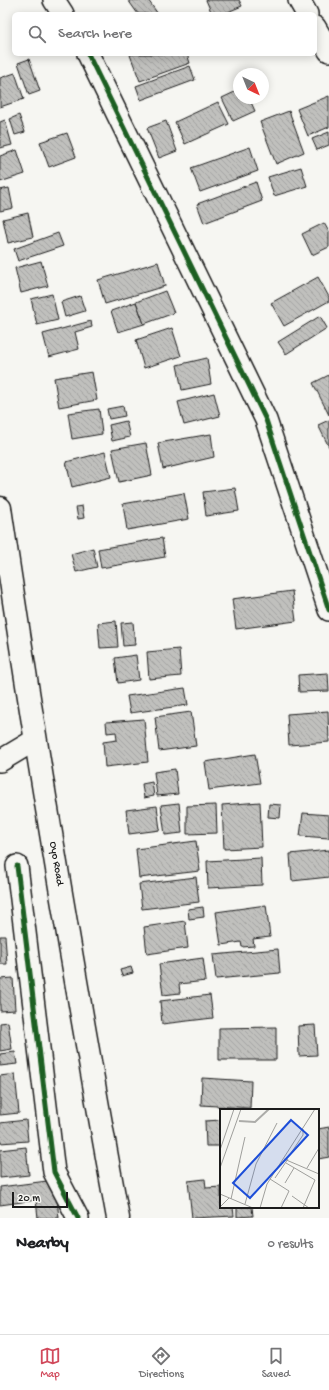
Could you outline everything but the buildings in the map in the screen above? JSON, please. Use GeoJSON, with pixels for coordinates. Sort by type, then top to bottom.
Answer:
{"type":"FeatureCollection","features":[{"type":"Feature","properties":{"kind":"highway","name":"Oyo Road"},"geometry":{"type":"LineString","coordinates":[[0,508],[35,740],[75,979],[118,1218]]}},
{"type":"Feature","properties":{"kind":"street"},"geometry":{"type":"LineString","coordinates":[[54,0],[62,12]]}},
{"type":"Feature","properties":{"kind":"street"},"geometry":{"type":"LineString","coordinates":[[299,0],[306,12]]}},
{"type":"Feature","properties":{"kind":"street"},"geometry":{"type":"LineString","coordinates":[[317,30],[329,51]]}},
{"type":"Feature","properties":{"kind":"street"},"geometry":{"type":"LineString","coordinates":[[89,56],[266,420],[329,610]]}},
{"type":"Feature","properties":{"kind":"street"},"geometry":{"type":"LineString","coordinates":[[0,761],[35,740]]}},
{"type":"Feature","properties":{"kind":"street"},"geometry":{"type":"LineString","coordinates":[[17,866],[54,1172],[78,1218]]}},
{"type":"Feature","properties":{"kind":"cycle path"},"geometry":{"type":"LineString","coordinates":[[89,56],[266,420],[329,610]]}},
{"type":"Feature","properties":{"kind":"cycle path"},"geometry":{"type":"LineString","coordinates":[[17,866],[54,1172],[78,1218]]}}]}
